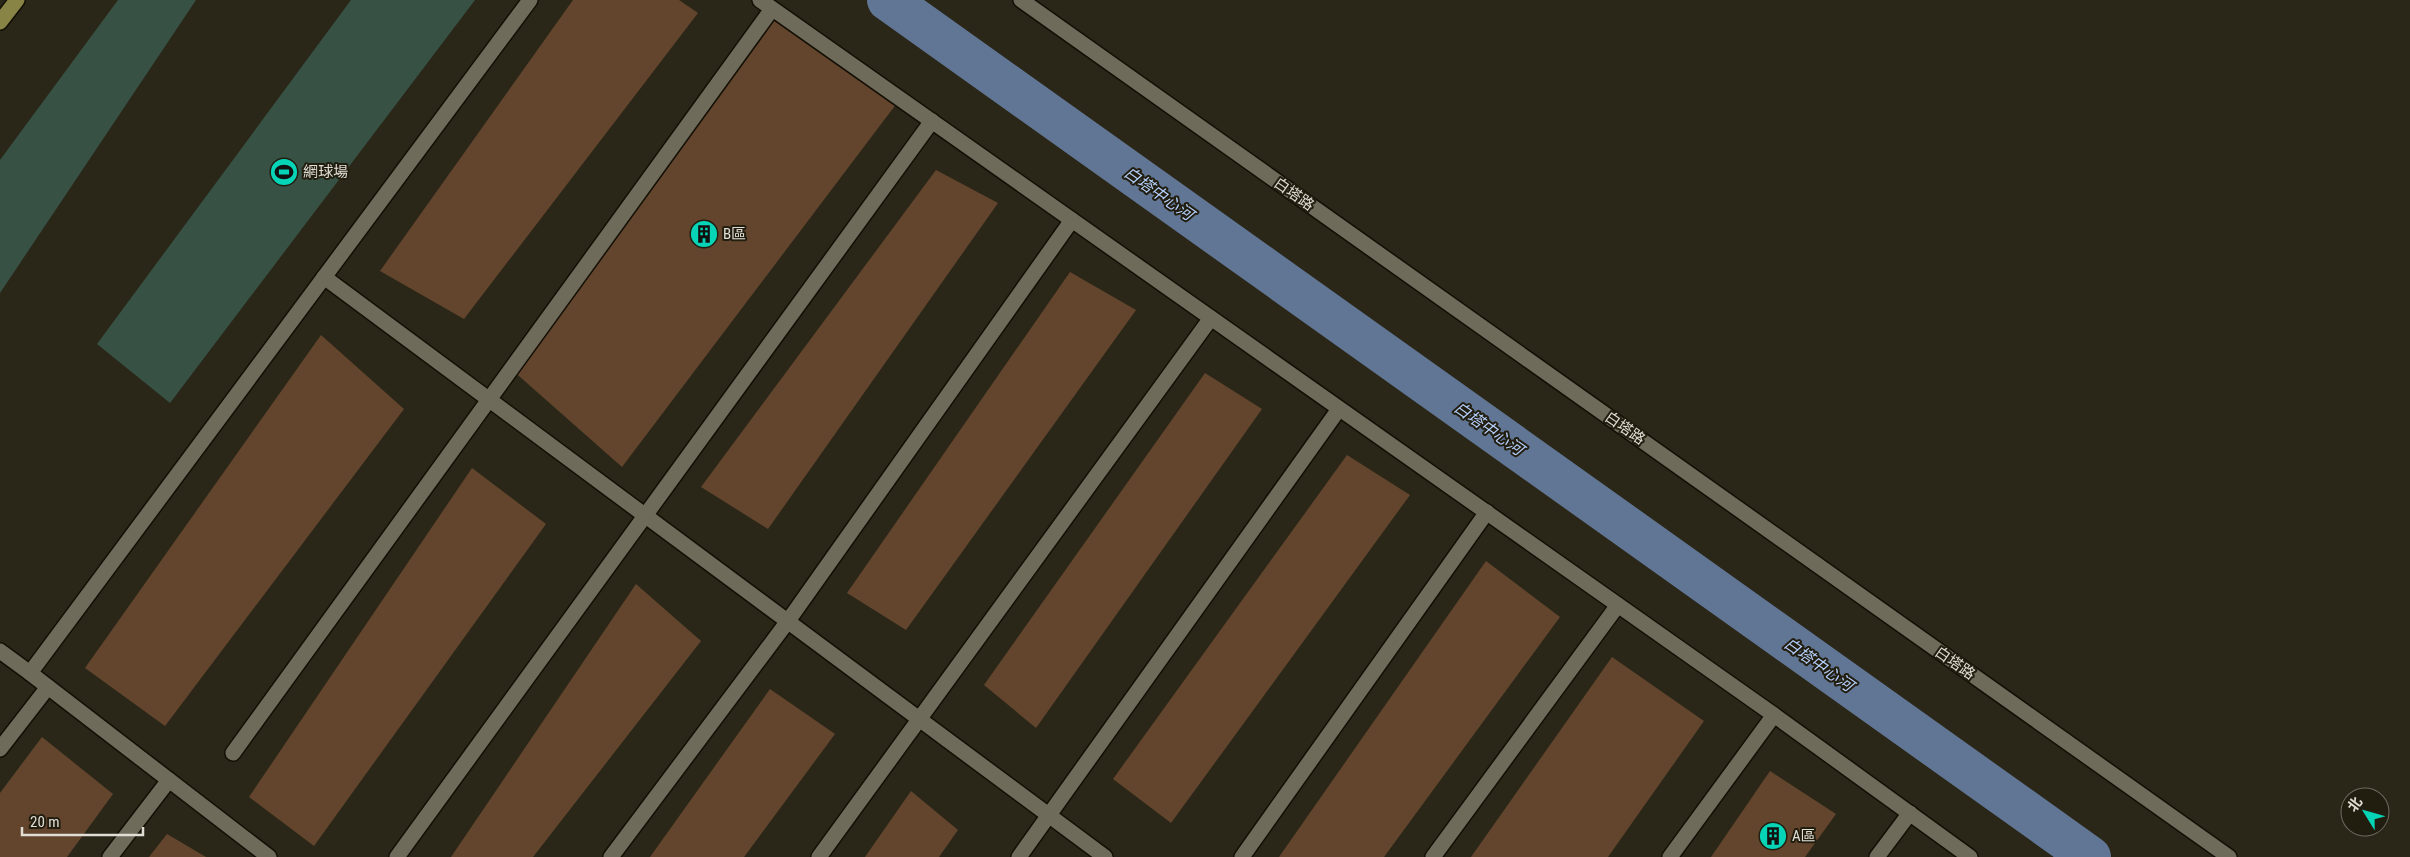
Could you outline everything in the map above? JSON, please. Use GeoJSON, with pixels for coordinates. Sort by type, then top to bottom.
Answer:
{"type":"FeatureCollection","features":[{"type":"Feature","properties":{"kind":"main road"},"geometry":{"type":"LineString","coordinates":[[0,22],[17,0]]}},
{"type":"Feature","properties":{"kind":"street"},"geometry":{"type":"LineString","coordinates":[[30,673],[530,0]]}},
{"type":"Feature","properties":{"kind":"street","name":"白塔路"},"geometry":{"type":"LineString","coordinates":[[1021,0],[2228,857]]}},
{"type":"Feature","properties":{"kind":"street"},"geometry":{"type":"LineString","coordinates":[[233,753],[489,399],[766,4],[1774,715],[1970,857]]}},
{"type":"Feature","properties":{"kind":"street"},"geometry":{"type":"LineString","coordinates":[[398,857],[932,121]]}},
{"type":"Feature","properties":{"kind":"street"},"geometry":{"type":"LineString","coordinates":[[610,857],[788,621],[1072,220]]}},
{"type":"Feature","properties":{"kind":"street"},"geometry":{"type":"LineString","coordinates":[[324,277],[1105,857]]}},
{"type":"Feature","properties":{"kind":"street"},"geometry":{"type":"LineString","coordinates":[[819,857],[1211,318]]}},
{"type":"Feature","properties":{"kind":"street"},"geometry":{"type":"LineString","coordinates":[[1019,857],[1339,408]]}},
{"type":"Feature","properties":{"kind":"street"},"geometry":{"type":"LineString","coordinates":[[1242,857],[1487,512]]}},
{"type":"Feature","properties":{"kind":"street"},"geometry":{"type":"LineString","coordinates":[[1432,857],[1618,605]]}},
{"type":"Feature","properties":{"kind":"street"},"geometry":{"type":"LineString","coordinates":[[0,651],[269,857]]}},
{"type":"Feature","properties":{"kind":"street"},"geometry":{"type":"LineString","coordinates":[[0,749],[48,687]]}},
{"type":"Feature","properties":{"kind":"street"},"geometry":{"type":"LineString","coordinates":[[1670,857],[1774,715]]}},
{"type":"Feature","properties":{"kind":"street"},"geometry":{"type":"LineString","coordinates":[[110,857],[169,780]]}},
{"type":"Feature","properties":{"kind":"street"},"geometry":{"type":"LineString","coordinates":[[1877,857],[1910,813]]}},
{"type":"Feature","properties":{"kind":"green space"},"geometry":{"type":"Polygon","coordinates":[[[118,0],[196,0],[0,293],[0,160],[118,0]]]}},
{"type":"Feature","properties":{"kind":"green space","name":"網球場"},"geometry":{"type":"Polygon","coordinates":[[[351,0],[475,0],[170,403],[97,344],[351,0]]]}},
{"type":"Feature","properties":{"kind":"building"},"geometry":{"type":"Polygon","coordinates":[[[573,0],[679,0],[698,13],[464,319],[380,271],[573,0]]]}},
{"type":"Feature","properties":{"kind":"building","name":"B區"},"geometry":{"type":"Polygon","coordinates":[[[772,9],[900,99],[622,467],[511,369],[772,9]]]}},
{"type":"Feature","properties":{"kind":"building"},"geometry":{"type":"Polygon","coordinates":[[[936,170],[998,203],[768,529],[701,487],[936,170]]]}},
{"type":"Feature","properties":{"kind":"building"},"geometry":{"type":"Polygon","coordinates":[[[1070,272],[1136,310],[906,630],[847,593],[1070,272]]]}},
{"type":"Feature","properties":{"kind":"building"},"geometry":{"type":"Polygon","coordinates":[[[321,335],[404,409],[165,726],[85,668],[321,335]]]}},
{"type":"Feature","properties":{"kind":"building"},"geometry":{"type":"Polygon","coordinates":[[[1205,373],[1262,409],[1036,728],[984,685],[1205,373]]]}},
{"type":"Feature","properties":{"kind":"building"},"geometry":{"type":"Polygon","coordinates":[[[1347,455],[1410,495],[1171,823],[1113,779],[1347,455]]]}},
{"type":"Feature","properties":{"kind":"building"},"geometry":{"type":"Polygon","coordinates":[[[472,468],[546,524],[314,846],[249,797],[472,468]]]}},
{"type":"Feature","properties":{"kind":"building"},"geometry":{"type":"Polygon","coordinates":[[[1486,561],[1560,617],[1384,857],[1279,857],[1486,561]]]}},
{"type":"Feature","properties":{"kind":"building"},"geometry":{"type":"Polygon","coordinates":[[[636,584],[701,641],[533,857],[451,857],[636,584]]]}},
{"type":"Feature","properties":{"kind":"building"},"geometry":{"type":"Polygon","coordinates":[[[1612,657],[1704,721],[1608,857],[1471,857],[1612,657]]]}},
{"type":"Feature","properties":{"kind":"building"},"geometry":{"type":"Polygon","coordinates":[[[770,689],[835,734],[744,857],[650,857],[770,689]]]}},
{"type":"Feature","properties":{"kind":"building"},"geometry":{"type":"Polygon","coordinates":[[[42,737],[113,794],[67,857],[0,857],[0,793],[42,737]]]}},
{"type":"Feature","properties":{"kind":"building","name":"A區"},"geometry":{"type":"Polygon","coordinates":[[[1770,771],[1836,814],[1805,857],[1711,857],[1770,771]]]}},
{"type":"Feature","properties":{"kind":"building"},"geometry":{"type":"Polygon","coordinates":[[[911,791],[958,830],[939,857],[865,857],[911,791]]]}},
{"type":"Feature","properties":{"kind":"building"},"geometry":{"type":"Polygon","coordinates":[[[167,834],[206,857],[149,857],[167,834]]]}},
{"type":"Feature","properties":{"kind":"waterway","name":"白塔中心河"},"geometry":{"type":"LineString","coordinates":[[888,0],[2090,857]]}},
{"type":"Feature","properties":{"kind":"place","name":"網球場"},"geometry":{"type":"Point","coordinates":[284,172]}},
{"type":"Feature","properties":{"kind":"place","name":"B區"},"geometry":{"type":"Point","coordinates":[704,234]}},
{"type":"Feature","properties":{"kind":"place","name":"A區"},"geometry":{"type":"Point","coordinates":[1773,836]}}]}
